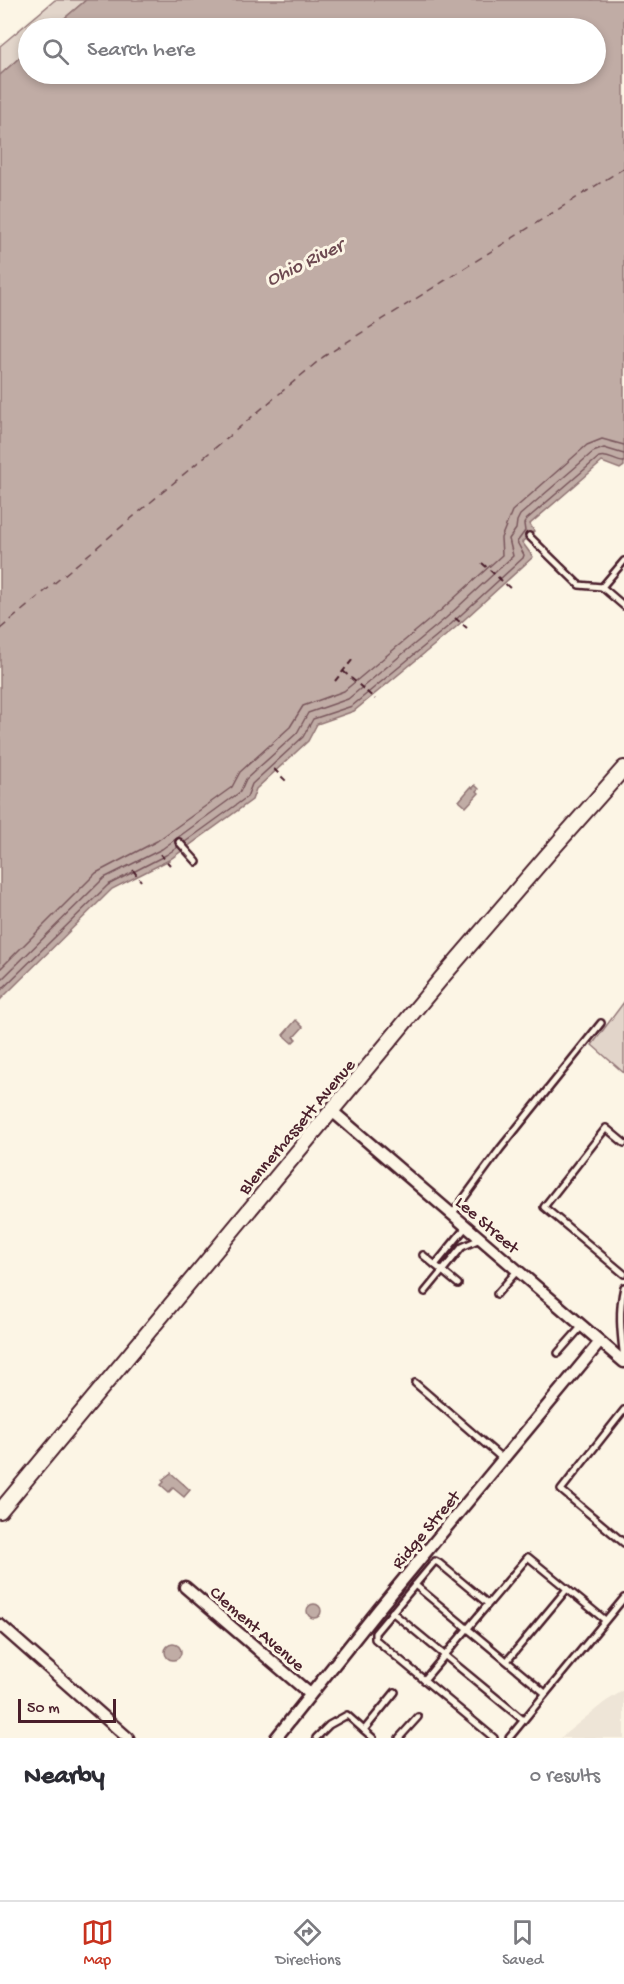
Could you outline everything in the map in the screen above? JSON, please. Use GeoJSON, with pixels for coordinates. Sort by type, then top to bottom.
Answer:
{"type":"FeatureCollection","features":[{"type":"Feature","properties":{"kind":"street","name":"Blennerhassett Avenue"},"geometry":{"type":"LineString","coordinates":[[0,1511],[525,880],[624,768]]}},
{"type":"Feature","properties":{"kind":"street","name":"Lee Street"},"geometry":{"type":"LineString","coordinates":[[332,1111],[600,1342],[624,1360]]}},
{"type":"Feature","properties":{"kind":"street","name":"Ridge Street"},"geometry":{"type":"LineString","coordinates":[[276,1738],[600,1342]]}},
{"type":"Feature","properties":{"kind":"street","name":"Clement Avenue"},"geometry":{"type":"LineString","coordinates":[[185,1587],[310,1694]]}},
{"type":"Feature","properties":{"kind":"street"},"geometry":{"type":"LineString","coordinates":[[0,1625],[128,1738]]}},
{"type":"Feature","properties":{"kind":"lane"},"geometry":{"type":"LineString","coordinates":[[529,536],[579,585],[602,587],[624,606]]}},
{"type":"Feature","properties":{"kind":"lane"},"geometry":{"type":"LineString","coordinates":[[602,587],[624,561]]}},
{"type":"Feature","properties":{"kind":"lane"},"geometry":{"type":"LineString","coordinates":[[179,842],[197,862]]}},
{"type":"Feature","properties":{"kind":"lane"},"geometry":{"type":"LineString","coordinates":[[452,1215],[500,1149],[601,1023]]}},
{"type":"Feature","properties":{"kind":"lane"},"geometry":{"type":"LineString","coordinates":[[624,1143],[606,1128],[544,1207],[624,1274]]}},
{"type":"Feature","properties":{"kind":"lane"},"geometry":{"type":"LineString","coordinates":[[435,1265],[466,1227]]}},
{"type":"Feature","properties":{"kind":"lane"},"geometry":{"type":"LineString","coordinates":[[425,1292],[462,1247],[480,1239]]}},
{"type":"Feature","properties":{"kind":"lane"},"geometry":{"type":"LineString","coordinates":[[423,1255],[458,1284]]}},
{"type":"Feature","properties":{"kind":"lane"},"geometry":{"type":"LineString","coordinates":[[497,1294],[517,1271]]}},
{"type":"Feature","properties":{"kind":"lane"},"geometry":{"type":"LineString","coordinates":[[624,1287],[620,1303],[620,1328],[624,1360]]}},
{"type":"Feature","properties":{"kind":"lane"},"geometry":{"type":"LineString","coordinates":[[558,1353],[582,1326]]}},
{"type":"Feature","properties":{"kind":"lane"},"geometry":{"type":"LineString","coordinates":[[415,1383],[504,1460]]}},
{"type":"Feature","properties":{"kind":"lane"},"geometry":{"type":"LineString","coordinates":[[624,1410],[561,1490],[624,1543]]}},
{"type":"Feature","properties":{"kind":"lane"},"geometry":{"type":"LineString","coordinates":[[424,1680],[528,1557],[605,1620]]}},
{"type":"Feature","properties":{"kind":"lane"},"geometry":{"type":"LineString","coordinates":[[487,1603],[435,1561],[375,1633],[375,1639],[494,1738]]}},
{"type":"Feature","properties":{"kind":"lane"},"geometry":{"type":"LineString","coordinates":[[415,1585],[545,1693]]}},
{"type":"Feature","properties":{"kind":"lane"},"geometry":{"type":"LineString","coordinates":[[507,1661],[567,1588]]}},
{"type":"Feature","properties":{"kind":"lane"},"geometry":{"type":"LineString","coordinates":[[509,1738],[624,1598]]}},
{"type":"Feature","properties":{"kind":"lane"},"geometry":{"type":"LineString","coordinates":[[393,1612],[523,1720]]}},
{"type":"Feature","properties":{"kind":"lane"},"geometry":{"type":"LineString","coordinates":[[364,1730],[395,1692]]}},
{"type":"Feature","properties":{"kind":"lane"},"geometry":{"type":"LineString","coordinates":[[316,1738],[329,1725],[347,1715],[373,1738]]}},
{"type":"Feature","properties":{"kind":"lane"},"geometry":{"type":"LineString","coordinates":[[399,1738],[418,1717]]}},
{"type":"Feature","properties":{"kind":"path"},"geometry":{"type":"LineString","coordinates":[[482,562],[511,589]]}},
{"type":"Feature","properties":{"kind":"path"},"geometry":{"type":"LineString","coordinates":[[455,618],[467,628]]}},
{"type":"Feature","properties":{"kind":"path"},"geometry":{"type":"LineString","coordinates":[[335,681],[353,659]]}},
{"type":"Feature","properties":{"kind":"path"},"geometry":{"type":"LineString","coordinates":[[343,671],[375,699]]}},
{"type":"Feature","properties":{"kind":"path"},"geometry":{"type":"LineString","coordinates":[[274,770],[286,781]]}},
{"type":"Feature","properties":{"kind":"path"},"geometry":{"type":"LineString","coordinates":[[160,854],[170,865]]}},
{"type":"Feature","properties":{"kind":"path"},"geometry":{"type":"LineString","coordinates":[[133,870],[141,881]]}},
{"type":"Feature","properties":{"kind":"shaded area"},"geometry":{"type":"Polygon","coordinates":[[[55,0],[86,0],[65,18],[33,18],[55,0]]]}},
{"type":"Feature","properties":{"kind":"shaded area"},"geometry":{"type":"Polygon","coordinates":[[[18,31],[18,59],[0,75],[0,46],[18,31]]]}},
{"type":"Feature","properties":{"kind":"shaded area"},"geometry":{"type":"Polygon","coordinates":[[[624,1002],[624,1073],[592,1045],[624,1002]]]}},
{"type":"Feature","properties":{"kind":"shaded area"},"geometry":{"type":"Polygon","coordinates":[[[624,1690],[624,1738],[560,1738],[605,1702],[624,1690]]]}},
{"type":"Feature","properties":{"kind":"water","name":"Ohio River"},"geometry":{"type":"Polygon","coordinates":[[[86,0],[624,0],[624,466],[620,469],[602,462],[530,524],[534,531],[522,542],[533,557],[455,628],[354,711],[317,724],[308,741],[256,789],[252,800],[169,860],[112,889],[0,1000],[0,75],[18,59],[18,84],[606,84],[606,18],[65,18],[86,0]]]}},
{"type":"Feature","properties":{"kind":"water"},"geometry":{"type":"Polygon","coordinates":[[[475,785],[479,793],[466,807],[459,801],[475,785]]]}},
{"type":"Feature","properties":{"kind":"water"},"geometry":{"type":"Polygon","coordinates":[[[296,1020],[303,1027],[292,1043],[283,1035],[296,1020]]]}},
{"type":"Feature","properties":{"kind":"water"},"geometry":{"type":"Polygon","coordinates":[[[171,1473],[190,1490],[184,1497],[173,1488],[169,1492],[161,1485],[164,1482],[162,1480],[171,1473]]]}},
{"type":"Feature","properties":{"kind":"water"},"geometry":{"type":"Polygon","coordinates":[[[311,1604],[317,1604],[321,1611],[317,1618],[311,1618],[307,1614],[307,1608],[311,1604]]]}},
{"type":"Feature","properties":{"kind":"water"},"geometry":{"type":"Polygon","coordinates":[[[173,1644],[181,1652],[173,1660],[165,1652],[173,1644]]]}},
{"type":"Feature","properties":{"kind":"ferry route"},"geometry":{"type":"LineString","coordinates":[[0,629],[323,357],[624,168]]}}]}
